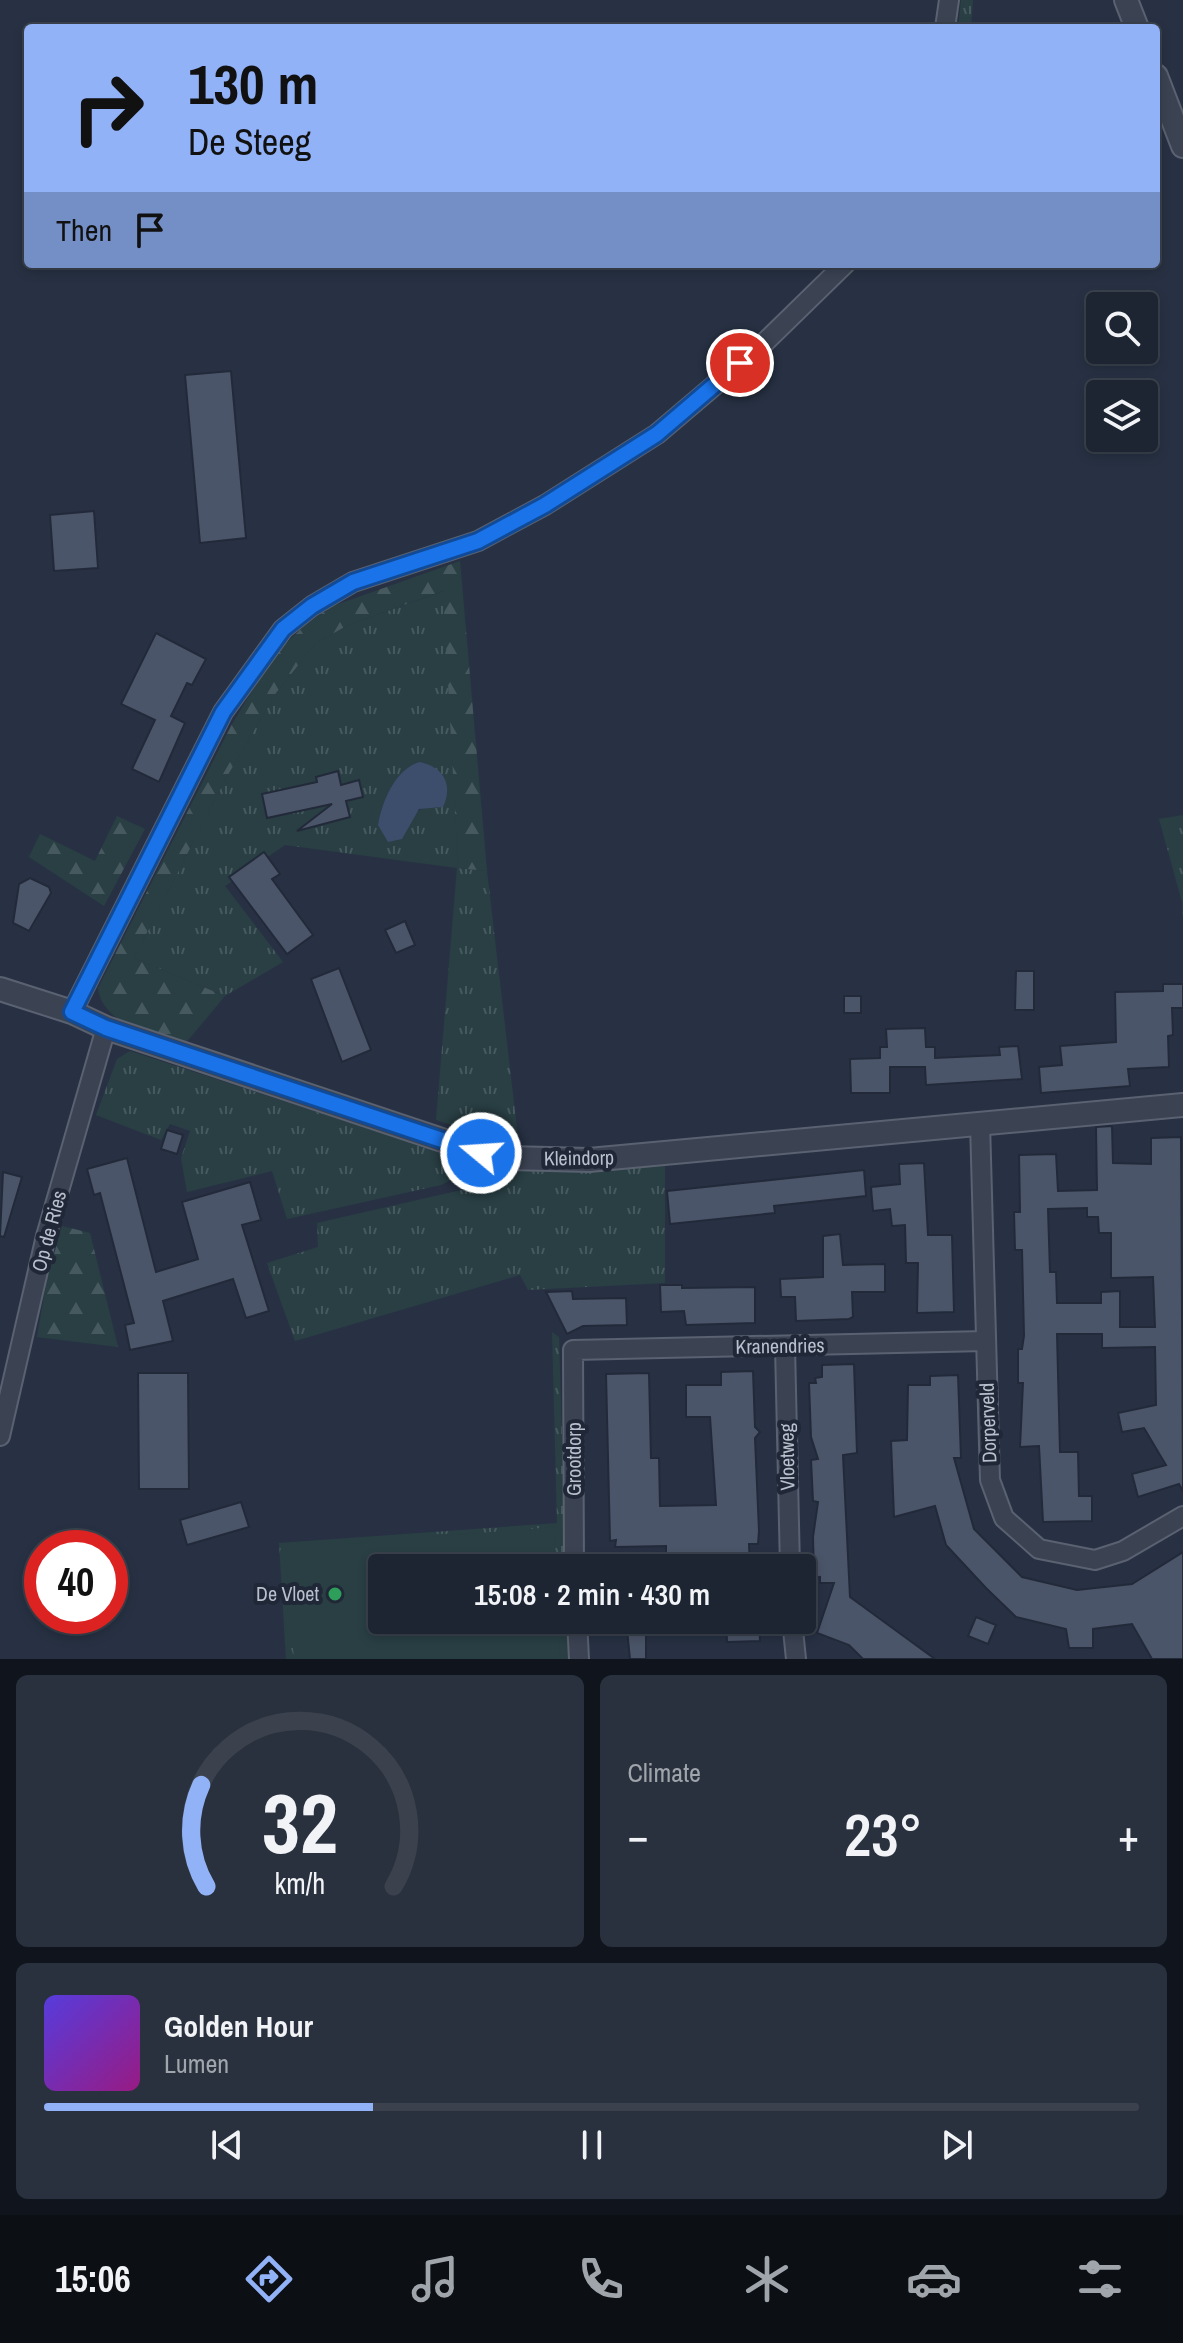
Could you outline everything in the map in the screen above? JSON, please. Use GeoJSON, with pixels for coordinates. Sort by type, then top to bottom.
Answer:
{"type":"FeatureCollection","features":[{"type":"Feature","properties":{"kind":"street"},"geometry":{"type":"LineString","coordinates":[[946,24],[949,0]]}},
{"type":"Feature","properties":{"kind":"street"},"geometry":{"type":"LineString","coordinates":[[1126,0],[1135,24]]}},
{"type":"Feature","properties":{"kind":"street"},"geometry":{"type":"LineString","coordinates":[[1160,86],[1183,146]]}},
{"type":"Feature","properties":{"kind":"street"},"geometry":{"type":"LineString","coordinates":[[72,1012],[223,712],[283,629],[312,606],[353,582],[478,541],[545,505],[657,434],[761,346],[841,268]]}},
{"type":"Feature","properties":{"kind":"street","name":"Kleindorp"},"geometry":{"type":"LineString","coordinates":[[0,989],[72,1012],[106,1028],[481,1153],[507,1158],[589,1160],[1183,1105]]}},
{"type":"Feature","properties":{"kind":"street","name":"Op de Ries"},"geometry":{"type":"LineString","coordinates":[[0,1436],[46,1236],[106,1028]]}},
{"type":"Feature","properties":{"kind":"street","name":"Dorperveld"},"geometry":{"type":"LineString","coordinates":[[980,1123],[990,1480],[1004,1518],[1039,1549],[1095,1560],[1123,1551],[1183,1516]]}},
{"type":"Feature","properties":{"kind":"street","name":"Kranendries"},"geometry":{"type":"LineString","coordinates":[[573,1350],[986,1341]]}},
{"type":"Feature","properties":{"kind":"street","name":"Vloetweg"},"geometry":{"type":"LineString","coordinates":[[785,1346],[790,1554]]}},
{"type":"Feature","properties":{"kind":"street","name":"Grootdorp"},"geometry":{"type":"LineString","coordinates":[[573,1350],[574,1554]]}},
{"type":"Feature","properties":{"kind":"street"},"geometry":{"type":"LineString","coordinates":[[578,1634],[579,1659]]}},
{"type":"Feature","properties":{"kind":"street"},"geometry":{"type":"LineString","coordinates":[[793,1634],[796,1659]]}},
{"type":"Feature","properties":{"kind":"green space"},"geometry":{"type":"Polygon","coordinates":[[[961,0],[973,0],[971,24],[958,24],[961,0]]]}},
{"type":"Feature","properties":{"kind":"green space"},"geometry":{"type":"Polygon","coordinates":[[[460,561],[487,871],[458,868],[443,591],[348,625],[315,644],[276,693],[225,780],[134,958],[225,996],[184,1045],[119,1020],[102,1001],[98,988],[231,726],[273,656],[303,627],[330,607],[460,561]]]}},
{"type":"Feature","properties":{"kind":"green space"},"geometry":{"type":"Polygon","coordinates":[[[444,591],[458,868],[487,871],[519,1146],[436,1120],[457,868],[285,845],[225,886],[283,962],[225,996],[134,958],[225,780],[276,693],[315,644],[348,625],[444,591]],[[419,762],[403,772],[391,788],[378,825],[412,815],[426,806],[437,808],[419,762]]]}},
{"type":"Feature","properties":{"kind":"green space"},"geometry":{"type":"Polygon","coordinates":[[[1183,815],[1183,921],[1182,902],[1159,819],[1183,815]]]}},
{"type":"Feature","properties":{"kind":"green space"},"geometry":{"type":"Polygon","coordinates":[[[117,816],[145,829],[104,906],[29,857],[40,834],[95,861],[117,816]]]}},
{"type":"Feature","properties":{"kind":"green space"},"geometry":{"type":"Polygon","coordinates":[[[130,1051],[449,1155],[456,1173],[441,1185],[287,1219],[272,1171],[187,1192],[181,1158],[190,1131],[170,1124],[161,1140],[96,1115],[117,1059],[130,1051]]]}},
{"type":"Feature","properties":{"kind":"green space"},"geometry":{"type":"Polygon","coordinates":[[[665,1164],[665,1283],[528,1290],[520,1275],[295,1341],[267,1263],[318,1247],[317,1223],[479,1186],[489,1173],[506,1168],[552,1172],[665,1164]]]}},
{"type":"Feature","properties":{"kind":"green space"},"geometry":{"type":"Polygon","coordinates":[[[62,1226],[90,1233],[118,1347],[37,1337],[47,1279],[62,1226]]]}},
{"type":"Feature","properties":{"kind":"green space","name":"De Vloet"},"geometry":{"type":"Polygon","coordinates":[[[552,1332],[559,1337],[566,1554],[368,1554],[368,1634],[569,1634],[570,1659],[286,1659],[279,1543],[557,1523],[552,1332]]]}},
{"type":"Feature","properties":{"kind":"green space","name":"De Vloet"},"geometry":{"type":"Polygon","coordinates":[[[554,1527],[555,1554],[368,1554],[368,1634],[559,1634],[560,1659],[294,1659],[285,1549],[554,1527]]]}},
{"type":"Feature","properties":{"kind":"water"},"geometry":{"type":"Polygon","coordinates":[[[419,762],[434,768],[444,778],[447,791],[443,807],[419,809],[402,839],[388,842],[378,825],[386,797],[403,772],[419,762]]]}},
{"type":"Feature","properties":{"kind":"building"},"geometry":{"type":"Polygon","coordinates":[[[231,371],[246,538],[200,543],[185,375],[231,371]]]}},
{"type":"Feature","properties":{"kind":"building"},"geometry":{"type":"Polygon","coordinates":[[[94,511],[98,568],[54,571],[50,515],[94,511]]]}},
{"type":"Feature","properties":{"kind":"building"},"geometry":{"type":"Polygon","coordinates":[[[156,633],[206,659],[192,685],[187,683],[171,716],[185,723],[159,782],[132,769],[155,720],[121,704],[156,633]]]}},
{"type":"Feature","properties":{"kind":"building"},"geometry":{"type":"Polygon","coordinates":[[[338,771],[341,785],[359,780],[363,797],[346,801],[350,817],[297,831],[332,804],[267,818],[262,794],[317,782],[316,777],[338,771]]]}},
{"type":"Feature","properties":{"kind":"building"},"geometry":{"type":"Polygon","coordinates":[[[264,852],[280,874],[272,879],[313,935],[287,954],[229,877],[264,852]]]}},
{"type":"Feature","properties":{"kind":"building"},"geometry":{"type":"Polygon","coordinates":[[[30,878],[49,887],[51,893],[29,931],[13,923],[19,884],[30,878]]]}},
{"type":"Feature","properties":{"kind":"building"},"geometry":{"type":"Polygon","coordinates":[[[405,921],[415,945],[396,953],[385,930],[405,921]]]}},
{"type":"Feature","properties":{"kind":"building"},"geometry":{"type":"Polygon","coordinates":[[[339,968],[371,1050],[342,1062],[311,979],[339,968]]]}},
{"type":"Feature","properties":{"kind":"building"},"geometry":{"type":"Polygon","coordinates":[[[1016,971],[1034,971],[1034,1010],[1015,1010],[1016,971]]]}},
{"type":"Feature","properties":{"kind":"building"},"geometry":{"type":"Polygon","coordinates":[[[1163,984],[1183,984],[1183,1008],[1172,1008],[1173,1035],[1168,1036],[1169,1067],[1128,1069],[1130,1086],[1041,1093],[1039,1067],[1062,1065],[1060,1046],[1116,1042],[1115,992],[1163,991],[1163,984]]]}},
{"type":"Feature","properties":{"kind":"building"},"geometry":{"type":"Polygon","coordinates":[[[844,996],[861,996],[861,1013],[844,1013],[844,996]]]}},
{"type":"Feature","properties":{"kind":"building"},"geometry":{"type":"Polygon","coordinates":[[[925,1028],[926,1047],[935,1047],[935,1058],[1000,1055],[999,1047],[1018,1046],[1022,1079],[926,1085],[925,1067],[890,1067],[890,1093],[851,1093],[850,1059],[880,1058],[880,1047],[887,1047],[886,1029],[925,1028]]]}},
{"type":"Feature","properties":{"kind":"building"},"geometry":{"type":"Polygon","coordinates":[[[1112,1126],[1113,1163],[1151,1164],[1151,1138],[1181,1137],[1183,1491],[1179,1484],[1138,1497],[1132,1474],[1166,1465],[1144,1428],[1122,1432],[1118,1413],[1156,1405],[1155,1347],[1102,1348],[1102,1334],[1057,1334],[1060,1452],[1078,1452],[1079,1496],[1092,1496],[1092,1521],[1043,1522],[1039,1446],[1020,1447],[1023,1383],[1018,1383],[1018,1349],[1022,1349],[1024,1336],[1022,1250],[1015,1250],[1014,1212],[1020,1212],[1019,1155],[1056,1154],[1058,1191],[1097,1190],[1096,1127],[1112,1126]],[[1087,1208],[1048,1209],[1050,1272],[1056,1272],[1057,1303],[1101,1303],[1101,1292],[1120,1291],[1120,1327],[1155,1327],[1153,1277],[1111,1278],[1111,1233],[1099,1233],[1098,1217],[1087,1217],[1087,1208]]]}},
{"type":"Feature","properties":{"kind":"building"},"geometry":{"type":"Polygon","coordinates":[[[167,1130],[183,1135],[177,1154],[161,1149],[167,1130]]]}},
{"type":"Feature","properties":{"kind":"building"},"geometry":{"type":"Polygon","coordinates":[[[127,1158],[156,1272],[198,1259],[182,1202],[250,1182],[261,1220],[242,1225],[269,1311],[246,1318],[233,1279],[163,1301],[173,1341],[130,1350],[125,1325],[134,1323],[100,1193],[94,1195],[87,1169],[127,1158]]]}},
{"type":"Feature","properties":{"kind":"building"},"geometry":{"type":"Polygon","coordinates":[[[924,1163],[928,1235],[952,1235],[954,1312],[917,1313],[918,1263],[906,1263],[905,1225],[892,1226],[890,1209],[873,1211],[871,1187],[900,1184],[899,1164],[924,1163]]]}},
{"type":"Feature","properties":{"kind":"building"},"geometry":{"type":"Polygon","coordinates":[[[864,1170],[866,1196],[774,1206],[775,1213],[670,1224],[667,1191],[864,1170]]]}},
{"type":"Feature","properties":{"kind":"building"},"geometry":{"type":"Polygon","coordinates":[[[3,1172],[22,1177],[4,1237],[0,1236],[3,1172]]]}},
{"type":"Feature","properties":{"kind":"building"},"geometry":{"type":"Polygon","coordinates":[[[840,1234],[843,1265],[885,1264],[885,1292],[852,1292],[853,1317],[849,1319],[796,1321],[795,1297],[781,1297],[780,1279],[823,1277],[823,1236],[840,1234]]]}},
{"type":"Feature","properties":{"kind":"building"},"geometry":{"type":"Polygon","coordinates":[[[660,1285],[682,1285],[682,1288],[755,1287],[755,1323],[686,1325],[684,1311],[661,1312],[660,1285]]]}},
{"type":"Feature","properties":{"kind":"building"},"geometry":{"type":"Polygon","coordinates":[[[572,1291],[573,1299],[626,1298],[627,1325],[583,1326],[567,1334],[546,1292],[572,1291]]]}},
{"type":"Feature","properties":{"kind":"building"},"geometry":{"type":"Polygon","coordinates":[[[854,1364],[857,1453],[843,1455],[850,1597],[935,1659],[863,1659],[849,1645],[817,1633],[834,1583],[820,1583],[820,1577],[816,1578],[816,1554],[813,1554],[818,1502],[813,1501],[811,1460],[818,1459],[811,1437],[809,1383],[816,1383],[815,1378],[822,1377],[822,1365],[854,1364]]]}},
{"type":"Feature","properties":{"kind":"building"},"geometry":{"type":"Polygon","coordinates":[[[753,1371],[755,1427],[760,1432],[755,1438],[758,1544],[749,1544],[749,1554],[666,1554],[666,1546],[615,1547],[616,1540],[610,1541],[606,1374],[649,1373],[651,1458],[659,1458],[660,1506],[716,1505],[710,1417],[686,1417],[686,1385],[721,1385],[721,1372],[753,1371]]]}},
{"type":"Feature","properties":{"kind":"building"},"geometry":{"type":"Polygon","coordinates":[[[138,1373],[188,1373],[189,1489],[139,1489],[138,1373]]]}},
{"type":"Feature","properties":{"kind":"building"},"geometry":{"type":"Polygon","coordinates":[[[958,1375],[961,1458],[954,1458],[974,1529],[1022,1577],[1077,1590],[1132,1584],[1183,1552],[1183,1659],[1152,1659],[1132,1624],[1093,1629],[1093,1648],[1069,1648],[1066,1629],[1016,1617],[986,1588],[946,1545],[935,1506],[894,1517],[891,1441],[907,1440],[908,1385],[930,1385],[930,1376],[958,1375]]]}},
{"type":"Feature","properties":{"kind":"building"},"geometry":{"type":"Polygon","coordinates":[[[241,1502],[249,1527],[187,1545],[180,1520],[241,1502]]]}},
{"type":"Feature","properties":{"kind":"building"},"geometry":{"type":"Polygon","coordinates":[[[976,1617],[996,1625],[988,1644],[968,1636],[976,1617]]]}},
{"type":"Feature","properties":{"kind":"building"},"geometry":{"type":"Polygon","coordinates":[[[627,1634],[646,1634],[646,1659],[630,1659],[627,1634]]]}},
{"type":"Feature","properties":{"kind":"building"},"geometry":{"type":"Polygon","coordinates":[[[727,1634],[760,1634],[760,1641],[727,1642],[727,1634]]]}},
{"type":"Feature","properties":{"kind":"place","name":"De Vloet"},"geometry":{"type":"Point","coordinates":[335,1594]}},
{"type":"Feature","properties":{"kind":"route"},"geometry":{"type":"LineString","coordinates":[[481,1153],[106,1028],[72,1012],[223,712],[283,629],[312,606],[353,582],[478,541],[545,505],[657,434],[740,363]]}}]}
